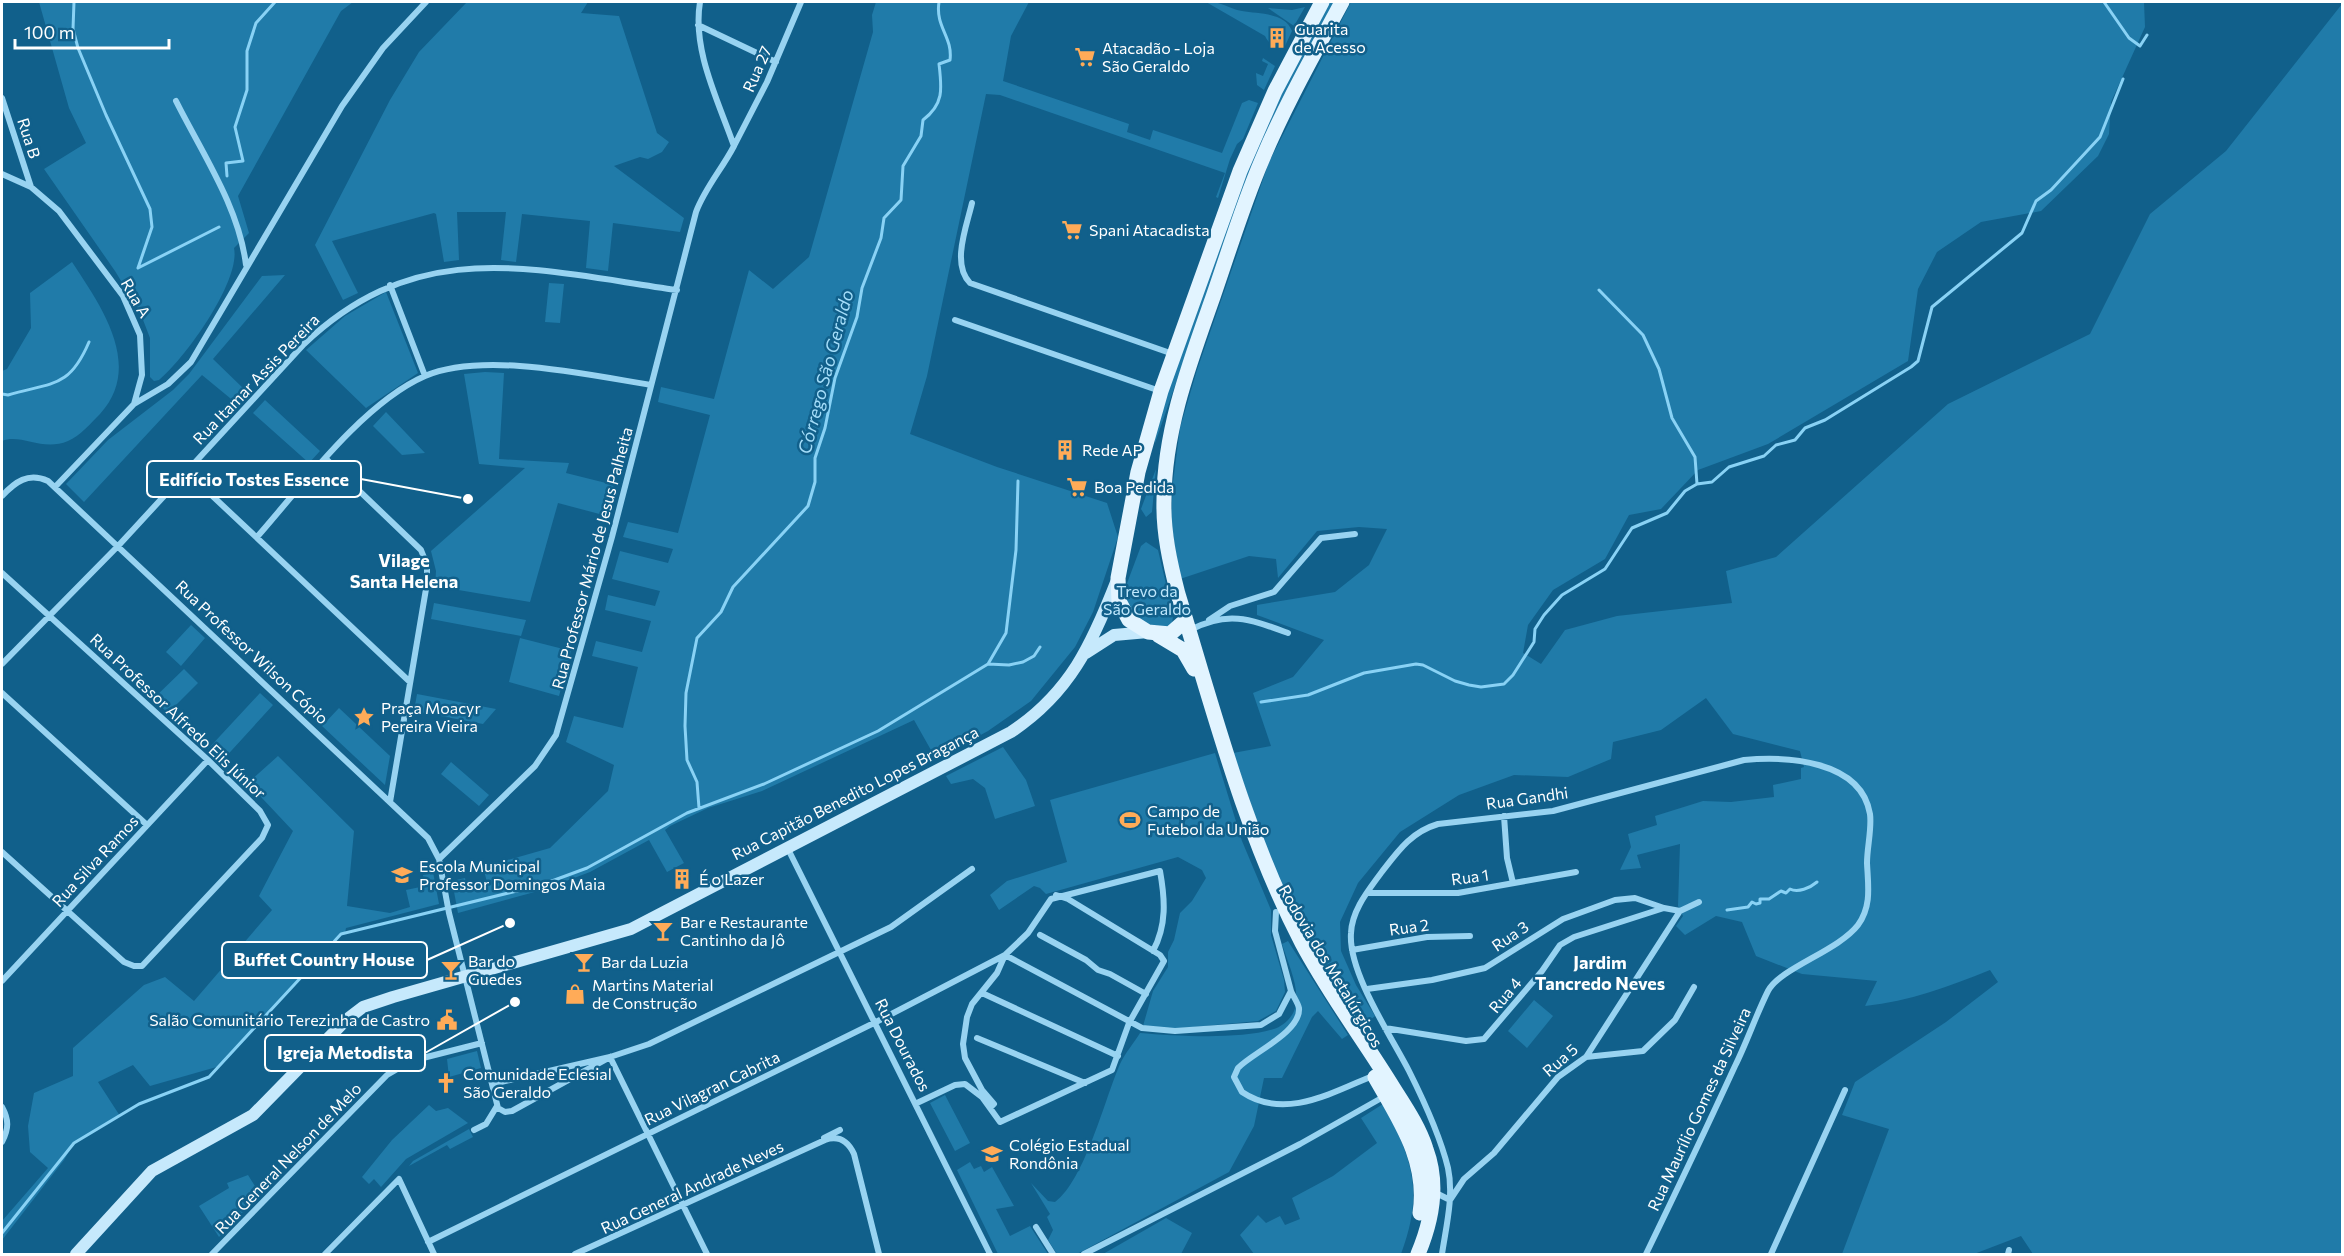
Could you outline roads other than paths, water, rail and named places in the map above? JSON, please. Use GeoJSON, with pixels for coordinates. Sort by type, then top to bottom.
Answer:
{"type":"FeatureCollection","features":[{"type":"Feature","properties":{"kind":"main road","name":"Rua Capitão Benedito Lopes Bragança"},"geometry":{"type":"LineString","coordinates":[[1153,634],[1129,620],[1121,608],[1117,592],[1138,472],[1161,391],[1240,171],[1275,91],[1322,2]]}},
{"type":"Feature","properties":{"kind":"main road","name":"Rodovia dos Metalúrgicos"},"geometry":{"type":"LineString","coordinates":[[1342,2],[1293,91],[1252,185],[1190,364],[1177,409],[1167,457],[1164,498],[1166,537],[1188,625],[1247,819],[1269,876],[1310,956],[1420,1133],[1430,1160],[1433,1192],[1426,1235],[1418,1254]]}},
{"type":"Feature","properties":{"kind":"main road","name":"Rua Capitão Benedito Lopes Bragança"},"geometry":{"type":"LineString","coordinates":[[76,1254],[152,1171],[253,1115],[351,1015],[384,999],[622,933],[1011,732],[1033,717],[1059,692],[1085,654],[1118,578]]}},
{"type":"Feature","properties":{"kind":"main road"},"geometry":{"type":"LineString","coordinates":[[1153,634],[1176,631],[1188,625]]}},
{"type":"Feature","properties":{"kind":"main road","name":"Rua Capitão Benedito Lopes Bragança"},"geometry":{"type":"LineString","coordinates":[[1085,654],[1114,636],[1153,634]]}},
{"type":"Feature","properties":{"kind":"main road","name":"Rodovia dos Metalúrgicos"},"geometry":{"type":"LineString","coordinates":[[1153,634],[1183,650],[1192,665],[1246,843],[1276,912],[1375,1076],[1410,1142],[1423,1183],[1420,1213],[1408,1254]]}},
{"type":"Feature","properties":{"kind":"street"},"geometry":{"type":"LineString","coordinates":[[55,487],[134,404],[168,384],[191,362],[246,266],[359,80],[383,48],[426,2]]}},
{"type":"Feature","properties":{"kind":"street","name":"Rua 27"},"geometry":{"type":"LineString","coordinates":[[700,2],[698,25],[704,59],[734,146]]}},
{"type":"Feature","properties":{"kind":"street","name":"Rua 27"},"geometry":{"type":"LineString","coordinates":[[694,221],[703,193],[723,168],[776,62],[801,2]]}},
{"type":"Feature","properties":{"kind":"street"},"geometry":{"type":"LineString","coordinates":[[698,25],[776,62]]}},
{"type":"Feature","properties":{"kind":"street","name":"Rua B"},"geometry":{"type":"LineString","coordinates":[[2,98],[31,187]]}},
{"type":"Feature","properties":{"kind":"street"},"geometry":{"type":"LineString","coordinates":[[176,101],[232,213],[243,243],[246,266]]}},
{"type":"Feature","properties":{"kind":"street","name":"Rua A"},"geometry":{"type":"LineString","coordinates":[[2,174],[31,187],[59,211],[123,296],[136,321],[142,363],[134,404]]}},
{"type":"Feature","properties":{"kind":"street"},"geometry":{"type":"LineString","coordinates":[[972,203],[961,260],[962,271],[970,283],[1174,354]]}},
{"type":"Feature","properties":{"kind":"street","name":"Rua Professor Mário de Jesus Palheita"},"geometry":{"type":"LineString","coordinates":[[439,859],[535,766],[556,735],[612,537],[694,221]]}},
{"type":"Feature","properties":{"kind":"street","name":"Rua Itamar Assis Pereira"},"geometry":{"type":"LineString","coordinates":[[2,664],[119,545],[288,360],[321,327],[352,305],[390,285],[448,269],[499,268],[677,290]]}},
{"type":"Feature","properties":{"kind":"street"},"geometry":{"type":"LineString","coordinates":[[390,285],[425,376]]}},
{"type":"Feature","properties":{"kind":"street"},"geometry":{"type":"LineString","coordinates":[[955,320],[1161,391]]}},
{"type":"Feature","properties":{"kind":"street"},"geometry":{"type":"LineString","coordinates":[[257,537],[326,459],[377,408],[425,376],[455,368],[499,366],[579,373],[651,385]]}},
{"type":"Feature","properties":{"kind":"street"},"geometry":{"type":"LineString","coordinates":[[326,459],[416,545],[425,558],[427,583],[390,802]]}},
{"type":"Feature","properties":{"kind":"street"},"geometry":{"type":"LineString","coordinates":[[187,472],[410,682]]}},
{"type":"Feature","properties":{"kind":"street","name":"Rua Professor Wilson Cópio"},"geometry":{"type":"LineString","coordinates":[[2,496],[16,482],[35,477],[48,481],[422,831],[439,859]]}},
{"type":"Feature","properties":{"kind":"street"},"geometry":{"type":"LineString","coordinates":[[1209,620],[1230,606],[1274,592],[1321,538],[1355,534]]}},
{"type":"Feature","properties":{"kind":"street","name":"Rua Professor Alfredo Elis Júnior"},"geometry":{"type":"LineString","coordinates":[[2,573],[208,760],[265,817],[266,831],[142,966],[124,962],[2,852]]}},
{"type":"Feature","properties":{"kind":"street"},"geometry":{"type":"LineString","coordinates":[[1188,625],[1209,620],[1245,618],[1288,633]]}},
{"type":"Feature","properties":{"kind":"street"},"geometry":{"type":"LineString","coordinates":[[2,693],[147,825]]}},
{"type":"Feature","properties":{"kind":"street","name":"Rua Gandhi"},"geometry":{"type":"LineString","coordinates":[[1442,1254],[1450,1200],[1448,1169],[1408,1069],[1385,1028],[1352,950],[1353,918],[1367,893],[1406,841],[1417,832],[1449,822],[1553,811],[1744,760],[1764,758],[1820,766],[1841,775],[1856,785],[1863,795],[1870,816],[1867,862],[1869,894],[1866,910],[1860,923],[1838,944],[1780,978]]}},
{"type":"Feature","properties":{"kind":"street","name":"Rua Silva Ramos"},"geometry":{"type":"LineString","coordinates":[[2,981],[208,760]]}},
{"type":"Feature","properties":{"kind":"street"},"geometry":{"type":"LineString","coordinates":[[1504,816],[1507,858],[1513,883]]}},
{"type":"Feature","properties":{"kind":"street","name":"Rua Dourados"},"geometry":{"type":"LineString","coordinates":[[788,849],[917,1103],[990,1254]]}},
{"type":"Feature","properties":{"kind":"street"},"geometry":{"type":"LineString","coordinates":[[439,859],[449,913],[497,1106],[503,1112],[512,1110],[566,1083],[610,1057]]}},
{"type":"Feature","properties":{"kind":"street"},"geometry":{"type":"LineString","coordinates":[[492,1084],[562,1066],[610,1057],[660,1039],[891,927],[972,869]]}},
{"type":"Feature","properties":{"kind":"street"},"geometry":{"type":"LineString","coordinates":[[990,1108],[994,1104],[971,1071],[963,1044],[969,1010],[997,973],[1005,955],[1028,933],[1048,902],[1056,895],[1160,871],[1164,918],[1160,939],[1153,951]]}},
{"type":"Feature","properties":{"kind":"street","name":"Rua 1"},"geometry":{"type":"LineString","coordinates":[[1367,893],[1458,893],[1576,872]]}},
{"type":"Feature","properties":{"kind":"street"},"geometry":{"type":"LineString","coordinates":[[917,1103],[955,1085],[965,1084],[979,1093],[1000,1122],[1112,1070],[1129,1023],[1162,970],[1164,961],[1153,951],[1068,899],[1056,895]]}},
{"type":"Feature","properties":{"kind":"street","name":"Rua 3"},"geometry":{"type":"LineString","coordinates":[[1367,989],[1432,980],[1485,968],[1563,919],[1616,900],[1635,898],[1664,908]]}},
{"type":"Feature","properties":{"kind":"street"},"geometry":{"type":"LineString","coordinates":[[1680,911],[1699,902]]}},
{"type":"Feature","properties":{"kind":"street","name":"Rua 4"},"geometry":{"type":"LineString","coordinates":[[1385,1028],[1467,1041],[1484,1039],[1493,1032],[1560,945],[1574,937],[1664,908],[1680,911]]}},
{"type":"Feature","properties":{"kind":"street","name":"Rua 5"},"geometry":{"type":"LineString","coordinates":[[1450,1200],[1464,1179],[1494,1153],[1557,1077],[1587,1057],[1680,911]]}},
{"type":"Feature","properties":{"kind":"street"},"geometry":{"type":"LineString","coordinates":[[1276,912],[1275,931],[1291,991],[1298,1006],[1294,1022],[1242,1065],[1234,1077],[1242,1092],[1269,1103],[1286,1105],[1307,1102],[1375,1076]]}},
{"type":"Feature","properties":{"kind":"street"},"geometry":{"type":"LineString","coordinates":[[1040,935],[1086,960],[1098,970],[1146,994]]}},
{"type":"Feature","properties":{"kind":"street","name":"Rua 2"},"geometry":{"type":"LineString","coordinates":[[1352,950],[1427,937],[1470,936]]}},
{"type":"Feature","properties":{"kind":"street"},"geometry":{"type":"LineString","coordinates":[[1005,955],[1129,1023],[1162,1031],[1261,1025],[1279,1014],[1291,991]]}},
{"type":"Feature","properties":{"kind":"street","name":"Rua Vilagran Cabrita"},"geometry":{"type":"LineString","coordinates":[[428,1242],[876,1022],[1005,955]]}},
{"type":"Feature","properties":{"kind":"street","name":"Rua Maurílio Gomes da Silveira"},"geometry":{"type":"LineString","coordinates":[[1646,1254],[1734,1069],[1768,990],[1780,978]]}},
{"type":"Feature","properties":{"kind":"street"},"geometry":{"type":"LineString","coordinates":[[1587,1057],[1643,1051],[1675,1020],[1694,987]]}},
{"type":"Feature","properties":{"kind":"street"},"geometry":{"type":"LineString","coordinates":[[982,993],[1118,1056]]}},
{"type":"Feature","properties":{"kind":"street"},"geometry":{"type":"LineString","coordinates":[[977,1038],[1085,1083]]}},
{"type":"Feature","properties":{"kind":"street","name":"Rua General Nelson de Melo"},"geometry":{"type":"LineString","coordinates":[[212,1254],[387,1075],[417,1059],[482,1043]]}},
{"type":"Feature","properties":{"kind":"street"},"geometry":{"type":"LineString","coordinates":[[610,1057],[707,1254]]}},
{"type":"Feature","properties":{"kind":"street"},"geometry":{"type":"LineString","coordinates":[[562,1066],[567,1072],[566,1083]]}},
{"type":"Feature","properties":{"kind":"street"},"geometry":{"type":"LineString","coordinates":[[1771,1254],[1845,1090]]}},
{"type":"Feature","properties":{"kind":"street"},"geometry":{"type":"LineString","coordinates":[[1084,1254],[1300,1144],[1386,1095]]}},
{"type":"Feature","properties":{"kind":"street"},"geometry":{"type":"LineString","coordinates":[[474,1130],[486,1124],[497,1106]]}},
{"type":"Feature","properties":{"kind":"street"},"geometry":{"type":"LineString","coordinates":[[2,1107],[8,1119],[7,1132],[2,1142]]}},
{"type":"Feature","properties":{"kind":"street","name":"Rua General Andrade Neves"},"geometry":{"type":"LineString","coordinates":[[819,1143],[833,1131],[840,1130]]}},
{"type":"Feature","properties":{"kind":"street","name":"Rua General Andrade Neves"},"geometry":{"type":"LineString","coordinates":[[575,1254],[836,1137],[847,1143],[854,1154],[879,1254]]}},
{"type":"Feature","properties":{"kind":"street"},"geometry":{"type":"LineString","coordinates":[[325,1254],[399,1179],[434,1254]]}},
{"type":"Feature","properties":{"kind":"street"},"geometry":{"type":"LineString","coordinates":[[1433,1192],[1450,1200]]}},
{"type":"Feature","properties":{"kind":"street"},"geometry":{"type":"LineString","coordinates":[[1036,1227],[1053,1254]]}},
{"type":"Feature","properties":{"kind":"waterway"},"geometry":{"type":"LineString","coordinates":[[74,2],[73,29],[78,48],[150,209],[152,227],[138,268]]}},
{"type":"Feature","properties":{"kind":"waterway"},"geometry":{"type":"LineString","coordinates":[[227,176],[226,163],[243,161],[235,127],[247,90],[247,51],[256,23],[275,2]]}},
{"type":"Feature","properties":{"kind":"waterway","name":"Córrego São Geraldo"},"geometry":{"type":"LineString","coordinates":[[699,808],[697,782],[687,760],[685,726],[686,693],[697,638],[721,612],[733,587],[808,506],[815,482],[815,458],[825,428],[835,378],[857,317],[862,288],[881,238],[884,218],[901,200],[903,166],[921,136],[923,120],[938,102],[941,88],[939,64],[950,60],[949,45],[939,18],[939,2]]}},
{"type":"Feature","properties":{"kind":"waterway"},"geometry":{"type":"LineString","coordinates":[[2104,2],[2129,38],[2140,46],[2147,35]]}},
{"type":"Feature","properties":{"kind":"waterway"},"geometry":{"type":"LineString","coordinates":[[1261,702],[1308,695],[1364,673],[1416,664],[1469,685],[1481,687],[1504,684],[1513,675],[1534,642],[1535,629],[1544,615],[1562,595],[1605,569],[1632,528],[1667,513],[1685,491],[1697,484],[1712,482],[1729,467],[1764,456],[1776,445],[1795,440],[1805,428],[1825,420],[1918,361],[1932,307],[2022,233],[2036,201],[2051,190],[2100,137],[2123,79]]}},
{"type":"Feature","properties":{"kind":"waterway"},"geometry":{"type":"LineString","coordinates":[[138,268],[219,227]]}},
{"type":"Feature","properties":{"kind":"waterway"},"geometry":{"type":"LineString","coordinates":[[1599,290],[1643,335],[1659,369],[1672,418],[1695,457],[1697,484]]}},
{"type":"Feature","properties":{"kind":"waterway"},"geometry":{"type":"LineString","coordinates":[[2,394],[8,395],[48,385],[66,376],[82,357],[89,342]]}},
{"type":"Feature","properties":{"kind":"waterway"},"geometry":{"type":"LineString","coordinates":[[988,664],[1006,633],[1016,550],[1018,481]]}},
{"type":"Feature","properties":{"kind":"waterway","name":"Córrego São Geraldo"},"geometry":{"type":"LineString","coordinates":[[2,1233],[74,1143],[139,1104],[209,1077],[341,934],[541,885],[587,868],[687,813],[764,784],[878,731],[988,664],[1009,665],[1023,662],[1034,656],[1040,647]]}},
{"type":"Feature","properties":{"kind":"waterway"},"geometry":{"type":"LineString","coordinates":[[1727,910],[1748,907],[1752,902],[1760,903],[1760,899],[1769,899],[1781,891],[1786,893],[1790,889],[1804,889],[1817,882]]}},
{"type":"Feature","properties":{"kind":"place","name":"Guarita de Acesso"},"geometry":{"type":"Point","coordinates":[1277,38]}},
{"type":"Feature","properties":{"kind":"place","name":"Atacadão - Loja São Geraldo"},"geometry":{"type":"Point","coordinates":[1085,57]}},
{"type":"Feature","properties":{"kind":"place","name":"Spani Atacadista"},"geometry":{"type":"Point","coordinates":[1072,230]}},
{"type":"Feature","properties":{"kind":"place","name":"Rede AP"},"geometry":{"type":"Point","coordinates":[1065,450]}},
{"type":"Feature","properties":{"kind":"place","name":"Boa Pedida"},"geometry":{"type":"Point","coordinates":[1077,487]}},
{"type":"Feature","properties":{"kind":"place","name":"Edifício Tostes Essence"},"geometry":{"type":"Point","coordinates":[468,499]}},
{"type":"Feature","properties":{"kind":"place","name":"Praça Moacyr Pereira Vieira"},"geometry":{"type":"Point","coordinates":[364,717]}},
{"type":"Feature","properties":{"kind":"place","name":"Campo de Futebol da União"},"geometry":{"type":"Point","coordinates":[1130,820]}},
{"type":"Feature","properties":{"kind":"place","name":"Escola Municipal Professor Domingos Maia"},"geometry":{"type":"Point","coordinates":[402,875]}},
{"type":"Feature","properties":{"kind":"place","name":"É o Lazer"},"geometry":{"type":"Point","coordinates":[682,879]}},
{"type":"Feature","properties":{"kind":"place","name":"Buffet Country House"},"geometry":{"type":"Point","coordinates":[510,923]}},
{"type":"Feature","properties":{"kind":"place","name":"Bar e Restaurante Cantinho da Jô"},"geometry":{"type":"Point","coordinates":[663,931]}},
{"type":"Feature","properties":{"kind":"place","name":"Bar da Luzia"},"geometry":{"type":"Point","coordinates":[584,962]}},
{"type":"Feature","properties":{"kind":"place","name":"Bar do Guedes"},"geometry":{"type":"Point","coordinates":[451,970]}},
{"type":"Feature","properties":{"kind":"place","name":"Martins Material de Construção"},"geometry":{"type":"Point","coordinates":[575,994]}},
{"type":"Feature","properties":{"kind":"place","name":"Igreja Metodista"},"geometry":{"type":"Point","coordinates":[515,1002]}},
{"type":"Feature","properties":{"kind":"place","name":"Salão Comunitário Terezinha de Castro"},"geometry":{"type":"Point","coordinates":[447,1020]}},
{"type":"Feature","properties":{"kind":"place","name":"Comunidade Eclesial São Geraldo"},"geometry":{"type":"Point","coordinates":[446,1083]}},
{"type":"Feature","properties":{"kind":"place","name":"Colégio Estadual Rondônia"},"geometry":{"type":"Point","coordinates":[992,1154]}},
{"type":"Feature","properties":{"kind":"district","name":"Vilage Santa Helena"},"geometry":{"type":"Point","coordinates":[404,571]}},
{"type":"Feature","properties":{"kind":"district","name":"Jardim Tancredo Neves"},"geometry":{"type":"Point","coordinates":[1600,973]}},
{"type":"Feature","properties":{"kind":"park label","name":"Trevo da São Geraldo"},"geometry":{"type":"Point","coordinates":[1147,600]}}]}
